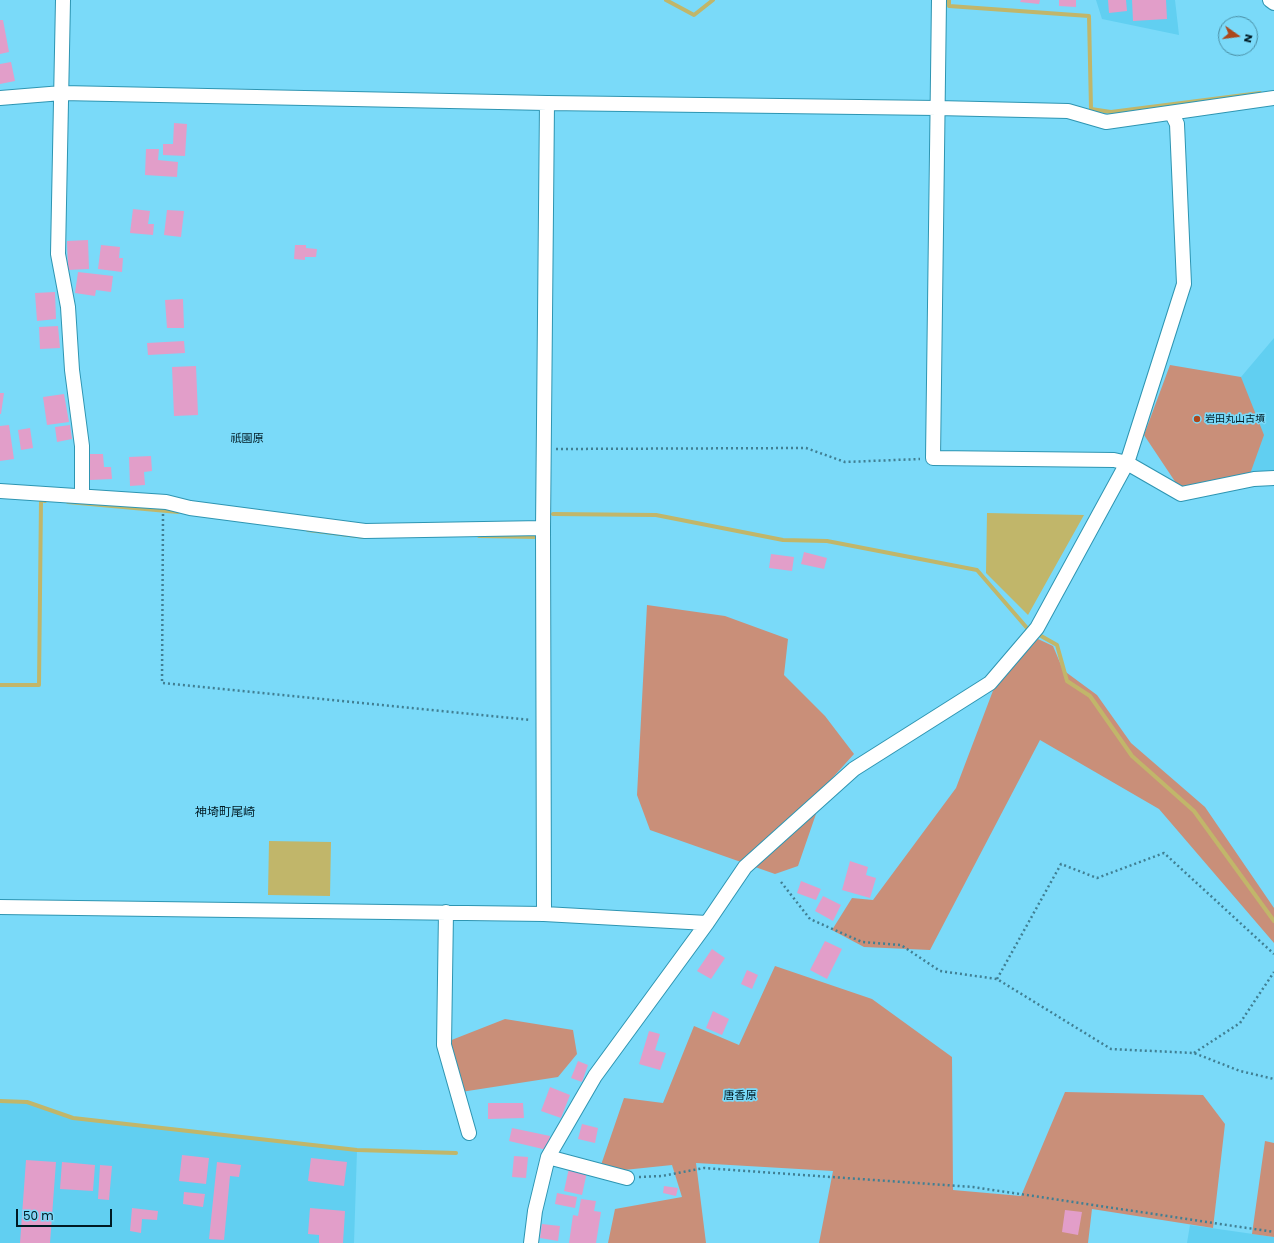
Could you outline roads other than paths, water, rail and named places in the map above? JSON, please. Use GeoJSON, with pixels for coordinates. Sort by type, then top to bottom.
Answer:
{"type":"FeatureCollection","features":[{"type":"Feature","properties":{"kind":"street"},"geometry":{"type":"LineString","coordinates":[[63,0],[58,254],[68,307],[72,370],[82,446],[82,496]]}},
{"type":"Feature","properties":{"kind":"street"},"geometry":{"type":"LineString","coordinates":[[939,0],[933,458],[1114,460],[1127,463],[1181,494],[1254,480],[1274,478]]}},
{"type":"Feature","properties":{"kind":"street"},"geometry":{"type":"LineString","coordinates":[[1270,0],[1274,3]]}},
{"type":"Feature","properties":{"kind":"street"},"geometry":{"type":"LineString","coordinates":[[0,98],[62,93],[547,103],[937,108],[1068,111],[1106,122],[1172,114],[1274,98]]}},
{"type":"Feature","properties":{"kind":"street"},"geometry":{"type":"LineString","coordinates":[[544,914],[543,450],[547,103]]}},
{"type":"Feature","properties":{"kind":"street"},"geometry":{"type":"LineString","coordinates":[[532,1243],[535,1211],[548,1157],[595,1076],[707,923],[745,867],[854,769],[990,683],[1033,633],[1127,463],[1184,284],[1177,124],[1172,114]]}},
{"type":"Feature","properties":{"kind":"street"},"geometry":{"type":"LineString","coordinates":[[0,491],[166,502],[190,508],[366,531],[543,528]]}},
{"type":"Feature","properties":{"kind":"street"},"geometry":{"type":"LineString","coordinates":[[0,907],[544,914],[707,923]]}},
{"type":"Feature","properties":{"kind":"street"},"geometry":{"type":"LineString","coordinates":[[446,912],[444,1045],[469,1133]]}},
{"type":"Feature","properties":{"kind":"street"},"geometry":{"type":"LineString","coordinates":[[548,1157],[628,1178]]}},
{"type":"Feature","properties":{"kind":"waterway"},"geometry":{"type":"LineString","coordinates":[[666,0],[694,15],[713,0]]}},
{"type":"Feature","properties":{"kind":"waterway"},"geometry":{"type":"LineString","coordinates":[[949,0],[949,6],[1089,16],[1091,109],[1111,112],[1260,93]]}},
{"type":"Feature","properties":{"kind":"waterway"},"geometry":{"type":"LineString","coordinates":[[0,685],[39,685],[41,500],[45,501]]}},
{"type":"Feature","properties":{"kind":"waterway"},"geometry":{"type":"LineString","coordinates":[[68,502],[178,512]]}},
{"type":"Feature","properties":{"kind":"waterway"},"geometry":{"type":"LineString","coordinates":[[553,514],[656,515],[783,540],[827,541],[977,570],[1027,628],[1057,645],[1067,681],[1090,696],[1132,756],[1194,811],[1274,921]]}},
{"type":"Feature","properties":{"kind":"waterway"},"geometry":{"type":"LineString","coordinates":[[308,530],[365,537]]}},
{"type":"Feature","properties":{"kind":"waterway"},"geometry":{"type":"LineString","coordinates":[[479,536],[539,537]]}},
{"type":"Feature","properties":{"kind":"waterway"},"geometry":{"type":"LineString","coordinates":[[0,1101],[27,1102],[73,1118],[357,1150],[456,1153]]}},
{"type":"Feature","properties":{"kind":"place","name":"岩田丸山古墳"},"geometry":{"type":"Point","coordinates":[1197,419]}},
{"type":"Feature","properties":{"kind":"district","name":"祇園原"},"geometry":{"type":"Point","coordinates":[247,439]}},
{"type":"Feature","properties":{"kind":"district","name":"神埼町尾崎"},"geometry":{"type":"Point","coordinates":[225,813]}},
{"type":"Feature","properties":{"kind":"district","name":"唐香原"},"geometry":{"type":"Point","coordinates":[740,1096]}}]}
